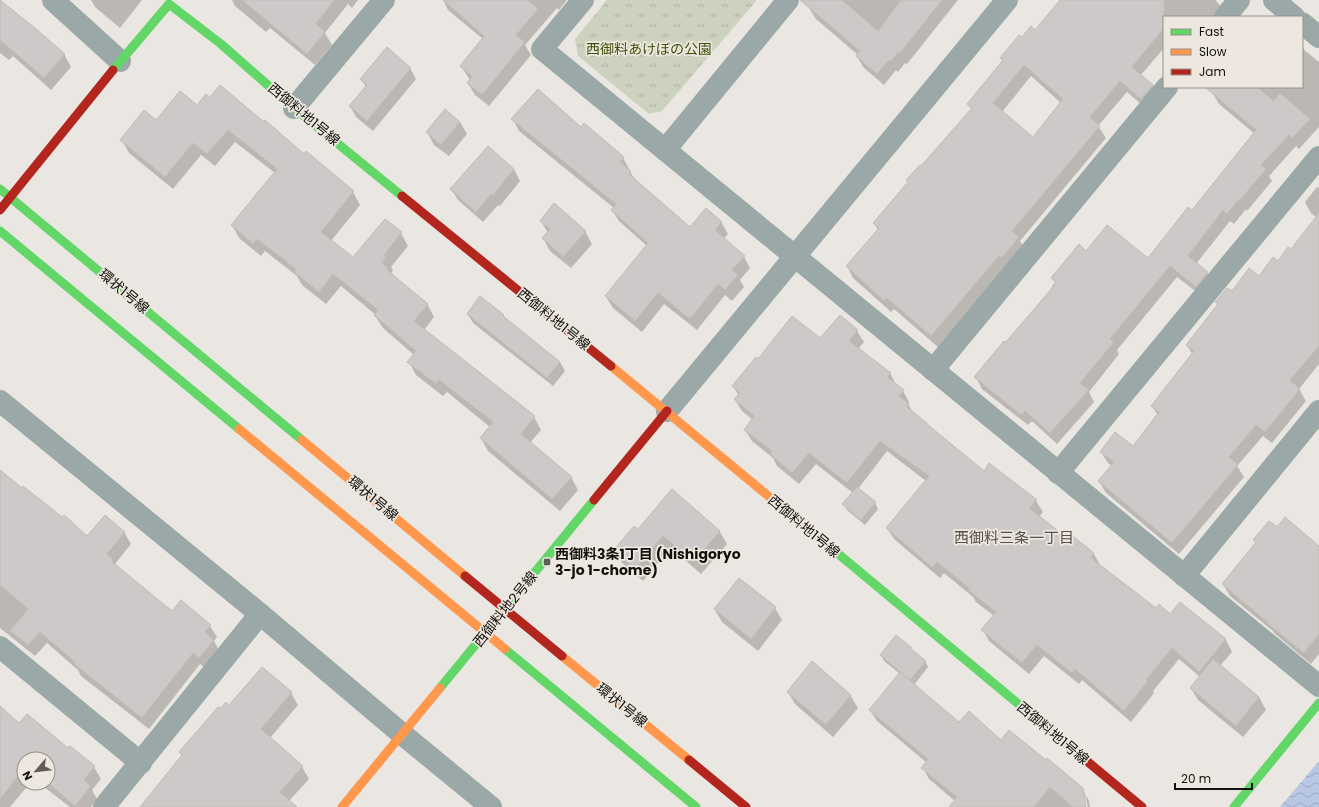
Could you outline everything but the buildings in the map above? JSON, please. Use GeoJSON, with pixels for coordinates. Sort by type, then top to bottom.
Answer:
{"type":"FeatureCollection","features":[{"type":"Feature","properties":{"kind":"street"},"geometry":{"type":"LineString","coordinates":[[53,0],[120,61]]}},
{"type":"Feature","properties":{"kind":"street"},"geometry":{"type":"LineString","coordinates":[[294,108],[384,0]]}},
{"type":"Feature","properties":{"kind":"street"},"geometry":{"type":"LineString","coordinates":[[583,0],[542,49],[1319,686]]}},
{"type":"Feature","properties":{"kind":"street"},"geometry":{"type":"LineString","coordinates":[[665,150],[788,0]]}},
{"type":"Feature","properties":{"kind":"street"},"geometry":{"type":"LineString","coordinates":[[667,411],[1007,0]]}},
{"type":"Feature","properties":{"kind":"street"},"geometry":{"type":"LineString","coordinates":[[1226,16],[1239,0]]}},
{"type":"Feature","properties":{"kind":"street"},"geometry":{"type":"LineString","coordinates":[[1274,0],[1293,16]]}},
{"type":"Feature","properties":{"kind":"street","name":"西御料地1号線"},"geometry":{"type":"LineString","coordinates":[[0,210],[120,61],[170,2],[294,108],[667,411],[1142,807]]}},
{"type":"Feature","properties":{"kind":"street"},"geometry":{"type":"LineString","coordinates":[[1303,24],[1319,37]]}},
{"type":"Feature","properties":{"kind":"street"},"geometry":{"type":"LineString","coordinates":[[933,370],[1166,88]]}},
{"type":"Feature","properties":{"kind":"street"},"geometry":{"type":"LineString","coordinates":[[1058,473],[1319,157]]}},
{"type":"Feature","properties":{"kind":"street","name":"環状1号線"},"geometry":{"type":"LineString","coordinates":[[0,189],[746,807]]}},
{"type":"Feature","properties":{"kind":"street"},"geometry":{"type":"LineString","coordinates":[[0,231],[696,807]]}},
{"type":"Feature","properties":{"kind":"street"},"geometry":{"type":"LineString","coordinates":[[0,401],[260,614],[491,807]]}},
{"type":"Feature","properties":{"kind":"street","name":"西御料地2号線"},"geometry":{"type":"LineString","coordinates":[[342,807],[667,411]]}},
{"type":"Feature","properties":{"kind":"street"},"geometry":{"type":"LineString","coordinates":[[1184,576],[1319,411]]}},
{"type":"Feature","properties":{"kind":"street"},"geometry":{"type":"LineString","coordinates":[[104,807],[260,614]]}},
{"type":"Feature","properties":{"kind":"street"},"geometry":{"type":"LineString","coordinates":[[0,647],[140,763]]}},
{"type":"Feature","properties":{"kind":"street"},"geometry":{"type":"LineString","coordinates":[[1234,807],[1319,703]]}},
{"type":"Feature","properties":{"kind":"green space","name":"西御料あけぼの公園"},"geometry":{"type":"Polygon","coordinates":[[[607,0],[757,0],[662,111],[649,114],[578,56],[575,39],[607,0]]]}},
{"type":"Feature","properties":{"kind":"water"},"geometry":{"type":"Polygon","coordinates":[[[1319,761],[1319,807],[1280,807],[1319,761]]]}},
{"type":"Feature","properties":{"kind":"traffic: fast"},"geometry":{"type":"LineString","coordinates":[[113,70],[169,4],[221,44],[294,108],[402,196]]}},
{"type":"Feature","properties":{"kind":"traffic: fast"},"geometry":{"type":"LineString","coordinates":[[0,189],[302,440]]}},
{"type":"Feature","properties":{"kind":"traffic: fast"},"geometry":{"type":"LineString","coordinates":[[0,231],[239,429]]}},
{"type":"Feature","properties":{"kind":"traffic: fast"},"geometry":{"type":"LineString","coordinates":[[440,688],[594,500]]}},
{"type":"Feature","properties":{"kind":"traffic: fast"},"geometry":{"type":"LineString","coordinates":[[824,542],[1088,762]]}},
{"type":"Feature","properties":{"kind":"traffic: fast"},"geometry":{"type":"LineString","coordinates":[[505,649],[696,807]]}},
{"type":"Feature","properties":{"kind":"traffic: fast"},"geometry":{"type":"LineString","coordinates":[[1234,807],[1319,703]]}},
{"type":"Feature","properties":{"kind":"traffic: slow"},"geometry":{"type":"LineString","coordinates":[[611,366],[824,542]]}},
{"type":"Feature","properties":{"kind":"traffic: slow"},"geometry":{"type":"LineString","coordinates":[[239,429],[505,649]]}},
{"type":"Feature","properties":{"kind":"traffic: slow"},"geometry":{"type":"LineString","coordinates":[[302,440],[465,576]]}},
{"type":"Feature","properties":{"kind":"traffic: slow"},"geometry":{"type":"LineString","coordinates":[[562,656],[689,760]]}},
{"type":"Feature","properties":{"kind":"traffic: slow"},"geometry":{"type":"LineString","coordinates":[[342,807],[440,688]]}},
{"type":"Feature","properties":{"kind":"traffic: jam"},"geometry":{"type":"LineString","coordinates":[[0,210],[113,70]]}},
{"type":"Feature","properties":{"kind":"traffic: jam"},"geometry":{"type":"LineString","coordinates":[[402,196],[611,366]]}},
{"type":"Feature","properties":{"kind":"traffic: jam"},"geometry":{"type":"LineString","coordinates":[[594,500],[667,411]]}},
{"type":"Feature","properties":{"kind":"traffic: jam"},"geometry":{"type":"LineString","coordinates":[[465,576],[562,656]]}},
{"type":"Feature","properties":{"kind":"traffic: jam"},"geometry":{"type":"LineString","coordinates":[[689,760],[746,807]]}},
{"type":"Feature","properties":{"kind":"traffic: jam"},"geometry":{"type":"LineString","coordinates":[[1088,762],[1142,807]]}},
{"type":"Feature","properties":{"kind":"place","name":"西御料3条1丁目 (Nishigoryo 3-jo 1-chome)"},"geometry":{"type":"Point","coordinates":[547,562]}},
{"type":"Feature","properties":{"kind":"district","name":"西御料三条一丁目"},"geometry":{"type":"Point","coordinates":[1014,538]}}]}
